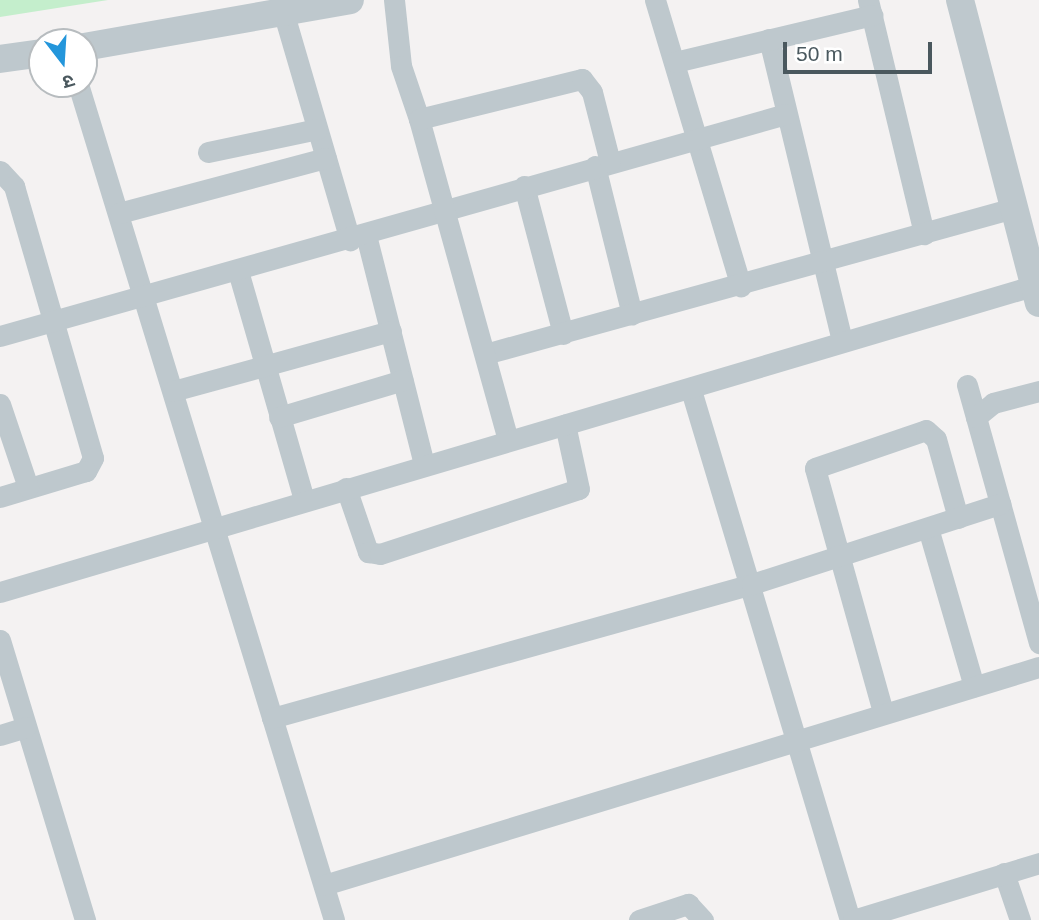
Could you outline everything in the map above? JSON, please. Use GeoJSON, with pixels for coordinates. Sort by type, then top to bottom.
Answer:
{"type":"FeatureCollection","features":[{"type":"Feature","properties":{"kind":"street"},"geometry":{"type":"LineString","coordinates":[[98,44],[350,0]]}},
{"type":"Feature","properties":{"kind":"street"},"geometry":{"type":"LineString","coordinates":[[394,0],[401,66],[419,119],[441,211],[508,440]]}},
{"type":"Feature","properties":{"kind":"street"},"geometry":{"type":"LineString","coordinates":[[655,0],[699,136],[741,286]]}},
{"type":"Feature","properties":{"kind":"street"},"geometry":{"type":"LineString","coordinates":[[0,592],[425,464],[691,390],[842,341],[1037,290],[1010,209],[960,0]]}},
{"type":"Feature","properties":{"kind":"street"},"geometry":{"type":"LineString","coordinates":[[675,62],[769,39],[870,8],[924,234]]}},
{"type":"Feature","properties":{"kind":"street"},"geometry":{"type":"LineString","coordinates":[[283,11],[326,158],[391,331],[425,464]]}},
{"type":"Feature","properties":{"kind":"street"},"geometry":{"type":"LineString","coordinates":[[769,39],[786,114],[826,262],[842,341]]}},
{"type":"Feature","properties":{"kind":"street"},"geometry":{"type":"LineString","coordinates":[[0,58],[28,55]]}},
{"type":"Feature","properties":{"kind":"street"},"geometry":{"type":"LineString","coordinates":[[419,119],[582,79],[592,92],[602,164],[632,314]]}},
{"type":"Feature","properties":{"kind":"street"},"geometry":{"type":"LineString","coordinates":[[82,98],[334,920]]}},
{"type":"Feature","properties":{"kind":"street"},"geometry":{"type":"LineString","coordinates":[[0,336],[144,294],[358,238],[524,186],[786,114]]}},
{"type":"Feature","properties":{"kind":"street"},"geometry":{"type":"LineString","coordinates":[[208,152],[317,129]]}},
{"type":"Feature","properties":{"kind":"street"},"geometry":{"type":"LineString","coordinates":[[119,213],[326,158]]}},
{"type":"Feature","properties":{"kind":"street"},"geometry":{"type":"LineString","coordinates":[[0,171],[14,186],[92,466],[0,496]]}},
{"type":"Feature","properties":{"kind":"street"},"geometry":{"type":"LineString","coordinates":[[524,186],[563,334]]}},
{"type":"Feature","properties":{"kind":"street"},"geometry":{"type":"LineString","coordinates":[[485,354],[741,286],[1010,209]]}},
{"type":"Feature","properties":{"kind":"street"},"geometry":{"type":"LineString","coordinates":[[238,271],[304,500]]}},
{"type":"Feature","properties":{"kind":"street"},"geometry":{"type":"LineString","coordinates":[[173,391],[391,331]]}},
{"type":"Feature","properties":{"kind":"street"},"geometry":{"type":"LineString","coordinates":[[279,417],[403,380]]}},
{"type":"Feature","properties":{"kind":"street"},"geometry":{"type":"LineString","coordinates":[[967,385],[1039,643]]}},
{"type":"Feature","properties":{"kind":"street"},"geometry":{"type":"LineString","coordinates":[[691,390],[752,584],[851,920],[1039,863]]}},
{"type":"Feature","properties":{"kind":"street"},"geometry":{"type":"LineString","coordinates":[[976,416],[993,402],[1039,391]]}},
{"type":"Feature","properties":{"kind":"street"},"geometry":{"type":"LineString","coordinates":[[0,404],[28,487]]}},
{"type":"Feature","properties":{"kind":"street"},"geometry":{"type":"LineString","coordinates":[[346,488],[368,552],[380,554],[579,489],[565,424]]}},
{"type":"Feature","properties":{"kind":"street"},"geometry":{"type":"LineString","coordinates":[[883,712],[815,477],[820,461],[926,430],[936,439],[958,518]]}},
{"type":"Feature","properties":{"kind":"street"},"geometry":{"type":"LineString","coordinates":[[272,718],[752,584],[1000,504]]}},
{"type":"Feature","properties":{"kind":"street"},"geometry":{"type":"LineString","coordinates":[[928,527],[974,686]]}},
{"type":"Feature","properties":{"kind":"street"},"geometry":{"type":"LineString","coordinates":[[1,649],[85,920]]}},
{"type":"Feature","properties":{"kind":"street"},"geometry":{"type":"LineString","coordinates":[[324,885],[798,737],[1039,667]]}},
{"type":"Feature","properties":{"kind":"street"},"geometry":{"type":"LineString","coordinates":[[0,735],[26,727]]}},
{"type":"Feature","properties":{"kind":"street"},"geometry":{"type":"LineString","coordinates":[[1004,873],[1020,920]]}},
{"type":"Feature","properties":{"kind":"street"},"geometry":{"type":"LineString","coordinates":[[639,920],[688,904],[703,920]]}},
{"type":"Feature","properties":{"kind":"green space"},"geometry":{"type":"Polygon","coordinates":[[[0,0],[108,0],[0,17],[0,0]]]}}]}
